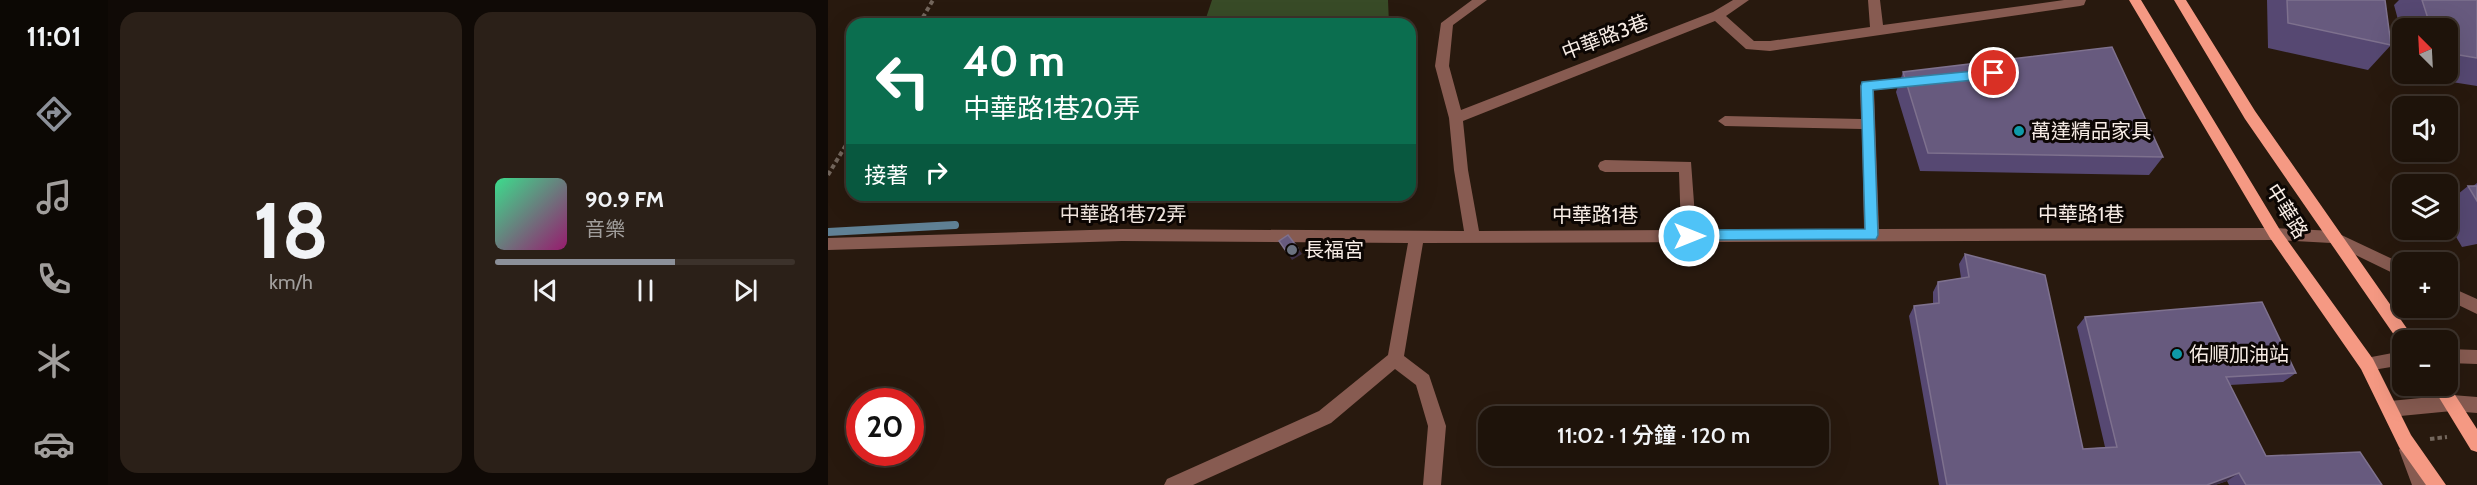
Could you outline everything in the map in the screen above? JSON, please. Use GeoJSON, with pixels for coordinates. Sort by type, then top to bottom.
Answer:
{"type":"FeatureCollection","features":[{"type":"Feature","properties":{"kind":"main road","name":"中華路"},"geometry":{"type":"LineString","coordinates":[[2135,0],[2275,234],[2367,364],[2405,441],[2437,485]]}},
{"type":"Feature","properties":{"kind":"main road","name":"中華路"},"geometry":{"type":"LineString","coordinates":[[2180,0],[2250,115],[2400,330]]}},
{"type":"Feature","properties":{"kind":"main road"},"geometry":{"type":"LineString","coordinates":[[2448,396],[2475,440]]}},
{"type":"Feature","properties":{"kind":"street"},"geometry":{"type":"LineString","coordinates":[[1473,237],[1461,170],[1456,118],[1442,66],[1447,23],[1481,0]]}},
{"type":"Feature","properties":{"kind":"street","name":"中華路3巷"},"geometry":{"type":"LineString","coordinates":[[1456,118],[1717,15],[1743,0]]}},
{"type":"Feature","properties":{"kind":"street"},"geometry":{"type":"LineString","coordinates":[[1874,0],[1877,31]]}},
{"type":"Feature","properties":{"kind":"street"},"geometry":{"type":"LineString","coordinates":[[1717,15],[1751,46],[1770,46],[1877,31],[2037,4],[2080,2],[2080,0]]}},
{"type":"Feature","properties":{"kind":"street"},"geometry":{"type":"LineString","coordinates":[[1872,235],[1867,86],[1936,79]]}},
{"type":"Feature","properties":{"kind":"street"},"geometry":{"type":"LineString","coordinates":[[1725,121],[1868,124]]}},
{"type":"Feature","properties":{"kind":"street"},"geometry":{"type":"LineString","coordinates":[[1605,166],[1686,166],[1689,236]]}},
{"type":"Feature","properties":{"kind":"street","name":"中華路1巷72弄"},"geometry":{"type":"LineString","coordinates":[[828,244],[1007,236],[1307,234],[1417,237]]}},
{"type":"Feature","properties":{"kind":"street","name":"中華路1巷"},"geometry":{"type":"LineString","coordinates":[[1417,237],[2275,234],[2333,237]]}},
{"type":"Feature","properties":{"kind":"street"},"geometry":{"type":"LineString","coordinates":[[1173,485],[1325,417],[1395,359],[1417,237]]}},
{"type":"Feature","properties":{"kind":"street"},"geometry":{"type":"LineString","coordinates":[[2333,237],[2392,266]]}},
{"type":"Feature","properties":{"kind":"street"},"geometry":{"type":"LineString","coordinates":[[2458,297],[2477,307]]}},
{"type":"Feature","properties":{"kind":"street"},"geometry":{"type":"LineString","coordinates":[[2458,356],[2477,357]]}},
{"type":"Feature","properties":{"kind":"street"},"geometry":{"type":"LineString","coordinates":[[1395,359],[1423,380],[1437,426],[1432,485]]}},
{"type":"Feature","properties":{"kind":"street"},"geometry":{"type":"LineString","coordinates":[[2367,364],[2392,360]]}},
{"type":"Feature","properties":{"kind":"street"},"geometry":{"type":"LineString","coordinates":[[2390,409],[2452,402],[2477,405]]}},
{"type":"Feature","properties":{"kind":"street"},"geometry":{"type":"LineString","coordinates":[[2405,441],[2421,485]]}},
{"type":"Feature","properties":{"kind":"path"},"geometry":{"type":"LineString","coordinates":[[922,18],[933,0]]}},
{"type":"Feature","properties":{"kind":"path"},"geometry":{"type":"LineString","coordinates":[[828,175],[846,145]]}},
{"type":"Feature","properties":{"kind":"path"},"geometry":{"type":"LineString","coordinates":[[2405,441],[2475,440]]}},
{"type":"Feature","properties":{"kind":"green space"},"geometry":{"type":"Polygon","coordinates":[[[1212,0],[1388,0],[1389,18],[1206,18],[1212,0]]]}},
{"type":"Feature","properties":{"kind":"building"},"geometry":{"type":"Polygon","coordinates":[[[2287,0],[2385,0],[2391,45],[2288,23],[2287,0]]]}},
{"type":"Feature","properties":{"kind":"building"},"geometry":{"type":"Polygon","coordinates":[[[2422,0],[2477,0],[2477,58],[2458,55],[2458,18],[2428,18],[2422,0]]]}},
{"type":"Feature","properties":{"kind":"building","name":"萬達精品家具"},"geometry":{"type":"Polygon","coordinates":[[[2112,47],[2163,157],[1928,153],[1903,72],[2112,47]]]}},
{"type":"Feature","properties":{"kind":"building"},"geometry":{"type":"Polygon","coordinates":[[[2468,186],[2477,186],[2477,201],[2468,186]]]}},
{"type":"Feature","properties":{"kind":"building"},"geometry":{"type":"Polygon","coordinates":[[[1288,235],[1298,248],[1288,254],[1279,241],[1288,235]]]}},
{"type":"Feature","properties":{"kind":"building","name":"佑順加油站"},"geometry":{"type":"Polygon","coordinates":[[[1965,254],[2045,275],[2083,449],[2117,447],[2085,317],[2262,302],[2296,373],[2226,377],[2266,456],[2360,452],[2382,485],[2246,485],[2239,473],[2207,485],[1947,485],[1914,306],[1939,303],[1938,282],[1969,277],[1965,254]]]}},
{"type":"Feature","properties":{"kind":"waterway"},"geometry":{"type":"LineString","coordinates":[[828,232],[955,225]]}},
{"type":"Feature","properties":{"kind":"place","name":"萬達精品家具"},"geometry":{"type":"Point","coordinates":[2019,131]}},
{"type":"Feature","properties":{"kind":"place","name":"長福宮"},"geometry":{"type":"Point","coordinates":[1292,250]}},
{"type":"Feature","properties":{"kind":"place","name":"佑順加油站"},"geometry":{"type":"Point","coordinates":[2177,354]}},
{"type":"Feature","properties":{"kind":"route"},"geometry":{"type":"LineString","coordinates":[[1689,236],[1872,235],[1867,86],[1994,73]]}}]}
